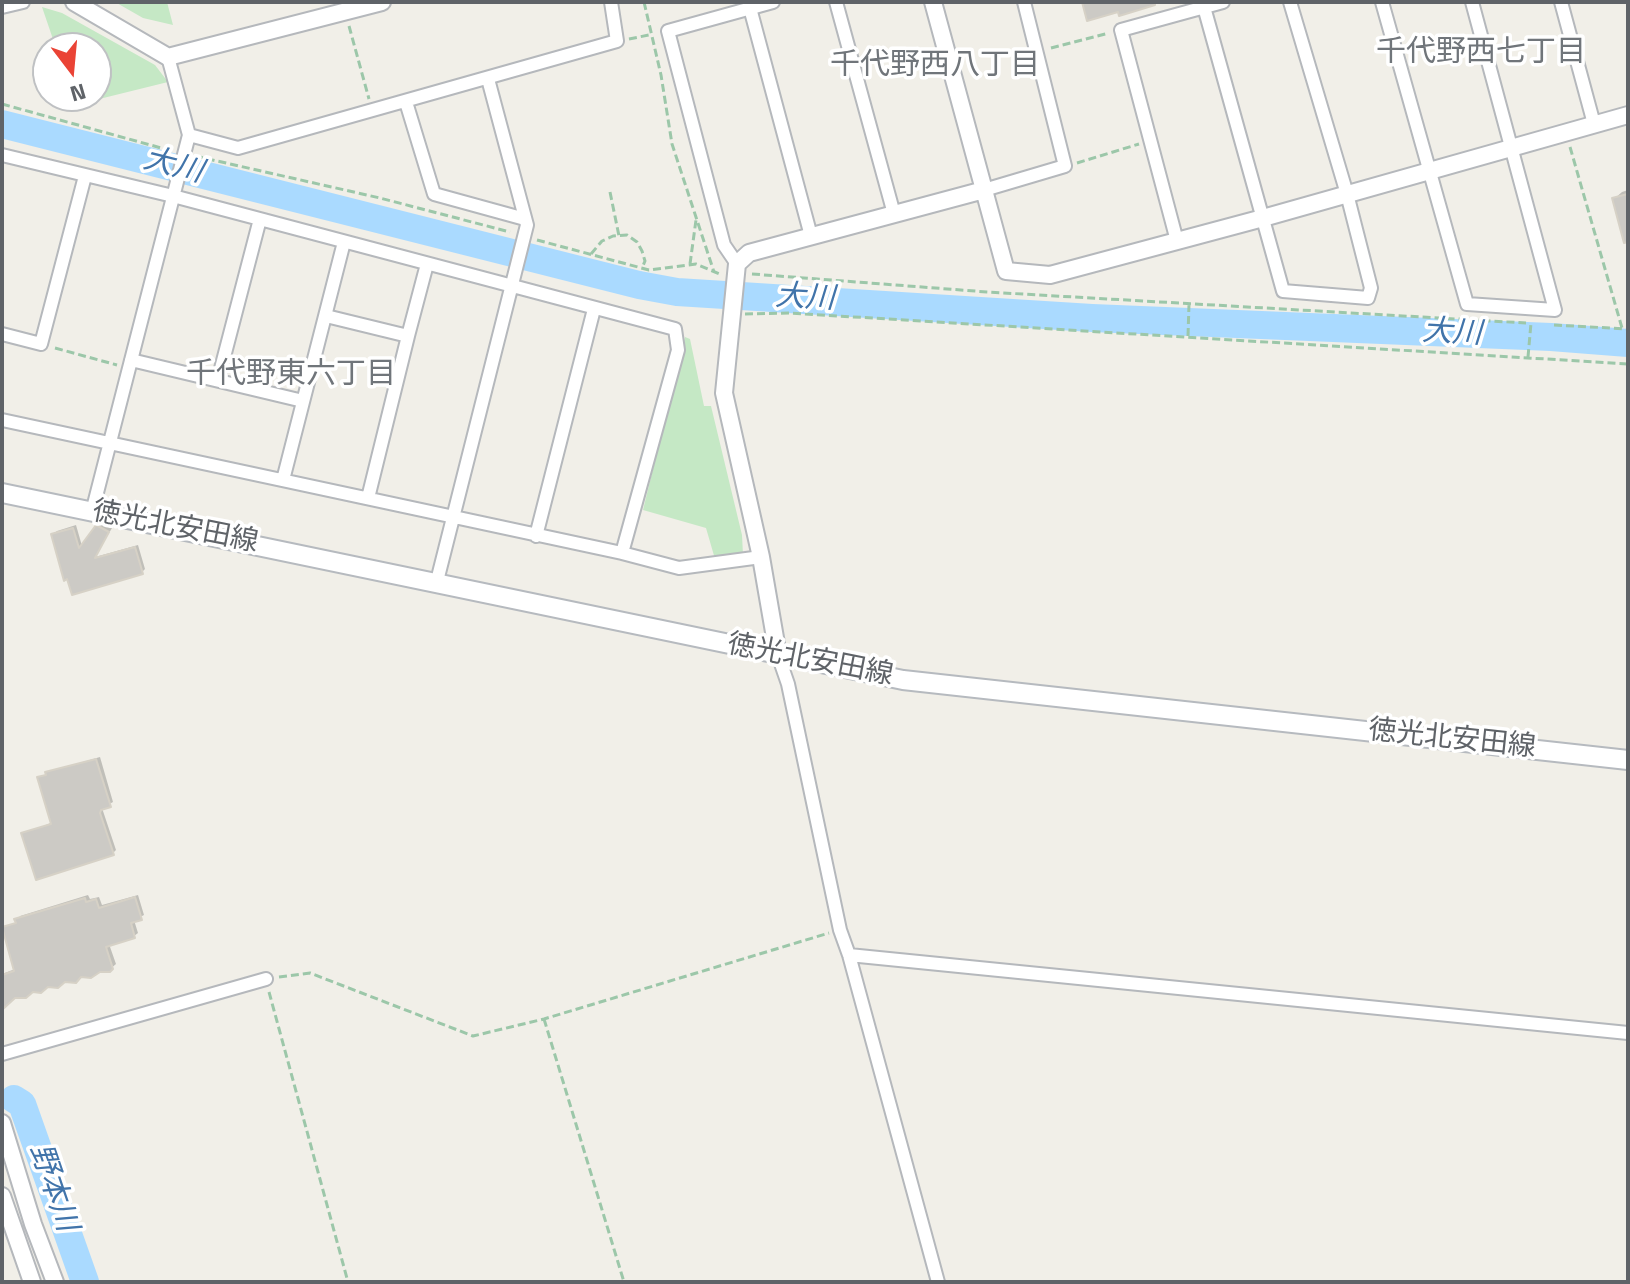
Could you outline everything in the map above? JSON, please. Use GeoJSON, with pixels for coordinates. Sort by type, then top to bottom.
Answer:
{"type":"FeatureCollection","features":[{"type":"Feature","properties":{"kind":"main road","name":"徳光北安田線"},"geometry":{"type":"LineString","coordinates":[[2,493],[903,680],[1628,760]]}},
{"type":"Feature","properties":{"kind":"street"},"geometry":{"type":"LineString","coordinates":[[2,7],[23,2]]}},
{"type":"Feature","properties":{"kind":"street"},"geometry":{"type":"LineString","coordinates":[[74,2],[168,57],[189,135],[92,512]]}},
{"type":"Feature","properties":{"kind":"street"},"geometry":{"type":"LineString","coordinates":[[168,57],[344,7],[382,2]]}},
{"type":"Feature","properties":{"kind":"street"},"geometry":{"type":"LineString","coordinates":[[189,135],[238,148],[617,41],[611,2]]}},
{"type":"Feature","properties":{"kind":"street"},"geometry":{"type":"LineString","coordinates":[[736,273],[724,245],[668,31],[773,2]]}},
{"type":"Feature","properties":{"kind":"street"},"geometry":{"type":"LineString","coordinates":[[836,2],[894,214]]}},
{"type":"Feature","properties":{"kind":"street"},"geometry":{"type":"LineString","coordinates":[[933,2],[1006,271],[1050,275],[1628,115]]}},
{"type":"Feature","properties":{"kind":"street"},"geometry":{"type":"LineString","coordinates":[[938,1282],[840,930],[788,684],[778,655],[761,557],[724,393],[736,273],[749,253],[1065,166],[1024,2]]}},
{"type":"Feature","properties":{"kind":"street"},"geometry":{"type":"LineString","coordinates":[[1177,241],[1121,30],[1223,2]]}},
{"type":"Feature","properties":{"kind":"street"},"geometry":{"type":"LineString","coordinates":[[1204,7],[1283,291],[1368,298],[1371,288],[1347,194],[1290,2]]}},
{"type":"Feature","properties":{"kind":"street"},"geometry":{"type":"LineString","coordinates":[[1382,2],[1467,304],[1555,310],[1472,2]]}},
{"type":"Feature","properties":{"kind":"street"},"geometry":{"type":"LineString","coordinates":[[1561,2],[1594,124]]}},
{"type":"Feature","properties":{"kind":"street"},"geometry":{"type":"LineString","coordinates":[[750,8],[811,236]]}},
{"type":"Feature","properties":{"kind":"street"},"geometry":{"type":"LineString","coordinates":[[437,581],[527,225],[488,79]]}},
{"type":"Feature","properties":{"kind":"street"},"geometry":{"type":"LineString","coordinates":[[406,102],[434,194],[525,219]]}},
{"type":"Feature","properties":{"kind":"street"},"geometry":{"type":"LineString","coordinates":[[2,156],[173,196],[427,264],[511,282],[594,309],[675,329],[678,350],[622,553]]}},
{"type":"Feature","properties":{"kind":"street"},"geometry":{"type":"LineString","coordinates":[[2,334],[41,344],[85,176]]}},
{"type":"Feature","properties":{"kind":"street"},"geometry":{"type":"LineString","coordinates":[[218,380],[260,219]]}},
{"type":"Feature","properties":{"kind":"street"},"geometry":{"type":"LineString","coordinates":[[283,480],[344,242]]}},
{"type":"Feature","properties":{"kind":"street"},"geometry":{"type":"LineString","coordinates":[[368,498],[427,264]]}},
{"type":"Feature","properties":{"kind":"street"},"geometry":{"type":"LineString","coordinates":[[536,536],[594,309]]}},
{"type":"Feature","properties":{"kind":"street"},"geometry":{"type":"LineString","coordinates":[[326,316],[408,336]]}},
{"type":"Feature","properties":{"kind":"street"},"geometry":{"type":"LineString","coordinates":[[130,364],[218,380],[303,401]]}},
{"type":"Feature","properties":{"kind":"street"},"geometry":{"type":"LineString","coordinates":[[2,420],[622,553],[679,568],[761,557]]}},
{"type":"Feature","properties":{"kind":"street"},"geometry":{"type":"LineString","coordinates":[[849,955],[1628,1033]]}},
{"type":"Feature","properties":{"kind":"street"},"geometry":{"type":"LineString","coordinates":[[2,1054],[266,979]]}},
{"type":"Feature","properties":{"kind":"street"},"geometry":{"type":"LineString","coordinates":[[2,1123],[6,1153],[55,1282]]}},
{"type":"Feature","properties":{"kind":"street"},"geometry":{"type":"LineString","coordinates":[[2,1196],[32,1282]]}},
{"type":"Feature","properties":{"kind":"path"},"geometry":{"type":"LineString","coordinates":[[644,2],[661,75],[672,144],[714,272]]}},
{"type":"Feature","properties":{"kind":"path"},"geometry":{"type":"LineString","coordinates":[[344,7],[373,111]]}},
{"type":"Feature","properties":{"kind":"path"},"geometry":{"type":"LineString","coordinates":[[1037,52],[1121,30]]}},
{"type":"Feature","properties":{"kind":"path"},"geometry":{"type":"LineString","coordinates":[[617,41],[650,35]]}},
{"type":"Feature","properties":{"kind":"path"},"geometry":{"type":"LineString","coordinates":[[2,104],[184,154],[380,198],[523,239],[649,270],[696,264],[714,272],[1531,324],[1528,356]]}},
{"type":"Feature","properties":{"kind":"path"},"geometry":{"type":"LineString","coordinates":[[1566,132],[1622,328]]}},
{"type":"Feature","properties":{"kind":"path"},"geometry":{"type":"LineString","coordinates":[[1065,166],[1150,141]]}},
{"type":"Feature","properties":{"kind":"path"},"geometry":{"type":"LineString","coordinates":[[610,192],[619,236]]}},
{"type":"Feature","properties":{"kind":"path"},"geometry":{"type":"LineString","coordinates":[[690,264],[697,218]]}},
{"type":"Feature","properties":{"kind":"path"},"geometry":{"type":"LineString","coordinates":[[591,254],[602,241],[627,235],[637,242],[645,261],[642,268]]}},
{"type":"Feature","properties":{"kind":"path"},"geometry":{"type":"LineString","coordinates":[[1188,336],[1189,304]]}},
{"type":"Feature","properties":{"kind":"path"},"geometry":{"type":"LineString","coordinates":[[732,310],[1628,364]]}},
{"type":"Feature","properties":{"kind":"path"},"geometry":{"type":"LineString","coordinates":[[1545,324],[1628,329]]}},
{"type":"Feature","properties":{"kind":"path"},"geometry":{"type":"LineString","coordinates":[[41,344],[130,364]]}},
{"type":"Feature","properties":{"kind":"path"},"geometry":{"type":"LineString","coordinates":[[348,1282],[266,979],[310,973],[473,1036],[544,1019],[840,930]]}},
{"type":"Feature","properties":{"kind":"path"},"geometry":{"type":"LineString","coordinates":[[544,1019],[624,1282]]}},
{"type":"Feature","properties":{"kind":"green space"},"geometry":{"type":"Polygon","coordinates":[[[115,2],[167,2],[173,25],[143,18],[115,2]]]}},
{"type":"Feature","properties":{"kind":"green space"},"geometry":{"type":"Polygon","coordinates":[[[42,7],[62,13],[96,32],[51,32],[42,7]]]}},
{"type":"Feature","properties":{"kind":"green space"},"geometry":{"type":"Polygon","coordinates":[[[112,41],[155,65],[168,82],[112,96],[112,41]]]}},
{"type":"Feature","properties":{"kind":"green space"},"geometry":{"type":"Polygon","coordinates":[[[685,337],[690,339],[704,406],[711,406],[742,535],[743,555],[715,559],[706,528],[643,510],[685,337]]]}},
{"type":"Feature","properties":{"kind":"building"},"geometry":{"type":"Polygon","coordinates":[[[1082,2],[1155,2],[1155,5],[1119,16],[1118,12],[1087,21],[1082,2]]]}},
{"type":"Feature","properties":{"kind":"building"},"geometry":{"type":"Polygon","coordinates":[[[1628,194],[1628,242],[1624,243],[1612,198],[1628,194]]]}},
{"type":"Feature","properties":{"kind":"building"},"geometry":{"type":"Polygon","coordinates":[[[96,525],[109,532],[95,558],[135,547],[143,574],[72,595],[67,579],[64,581],[51,534],[73,528],[79,548],[96,525]]]}},
{"type":"Feature","properties":{"kind":"building"},"geometry":{"type":"Polygon","coordinates":[[[96,759],[111,807],[100,813],[114,855],[36,880],[21,833],[51,824],[37,777],[46,775],[45,772],[96,759]]]}},
{"type":"Feature","properties":{"kind":"building"},"geometry":{"type":"Polygon","coordinates":[[[135,897],[142,920],[131,923],[135,938],[106,947],[113,969],[110,972],[100,972],[91,978],[81,977],[76,983],[65,982],[58,988],[48,987],[26,998],[15,998],[2,1010],[2,975],[14,971],[2,927],[16,923],[14,919],[85,898],[86,902],[96,899],[99,908],[135,897]]]}},
{"type":"Feature","properties":{"kind":"waterway","name":"大川"},"geometry":{"type":"LineString","coordinates":[[2,124],[677,292],[1092,318],[1551,337],[1628,343]]}},
{"type":"Feature","properties":{"kind":"waterway","name":"野本川"},"geometry":{"type":"LineString","coordinates":[[14,1099],[22,1104],[85,1282]]}},
{"type":"Feature","properties":{"kind":"district","name":"千代野西七丁目"},"geometry":{"type":"Point","coordinates":[1481,54]}},
{"type":"Feature","properties":{"kind":"district","name":"千代野西八丁目"},"geometry":{"type":"Point","coordinates":[935,67]}},
{"type":"Feature","properties":{"kind":"district","name":"千代野東六丁目"},"geometry":{"type":"Point","coordinates":[291,376]}}]}
